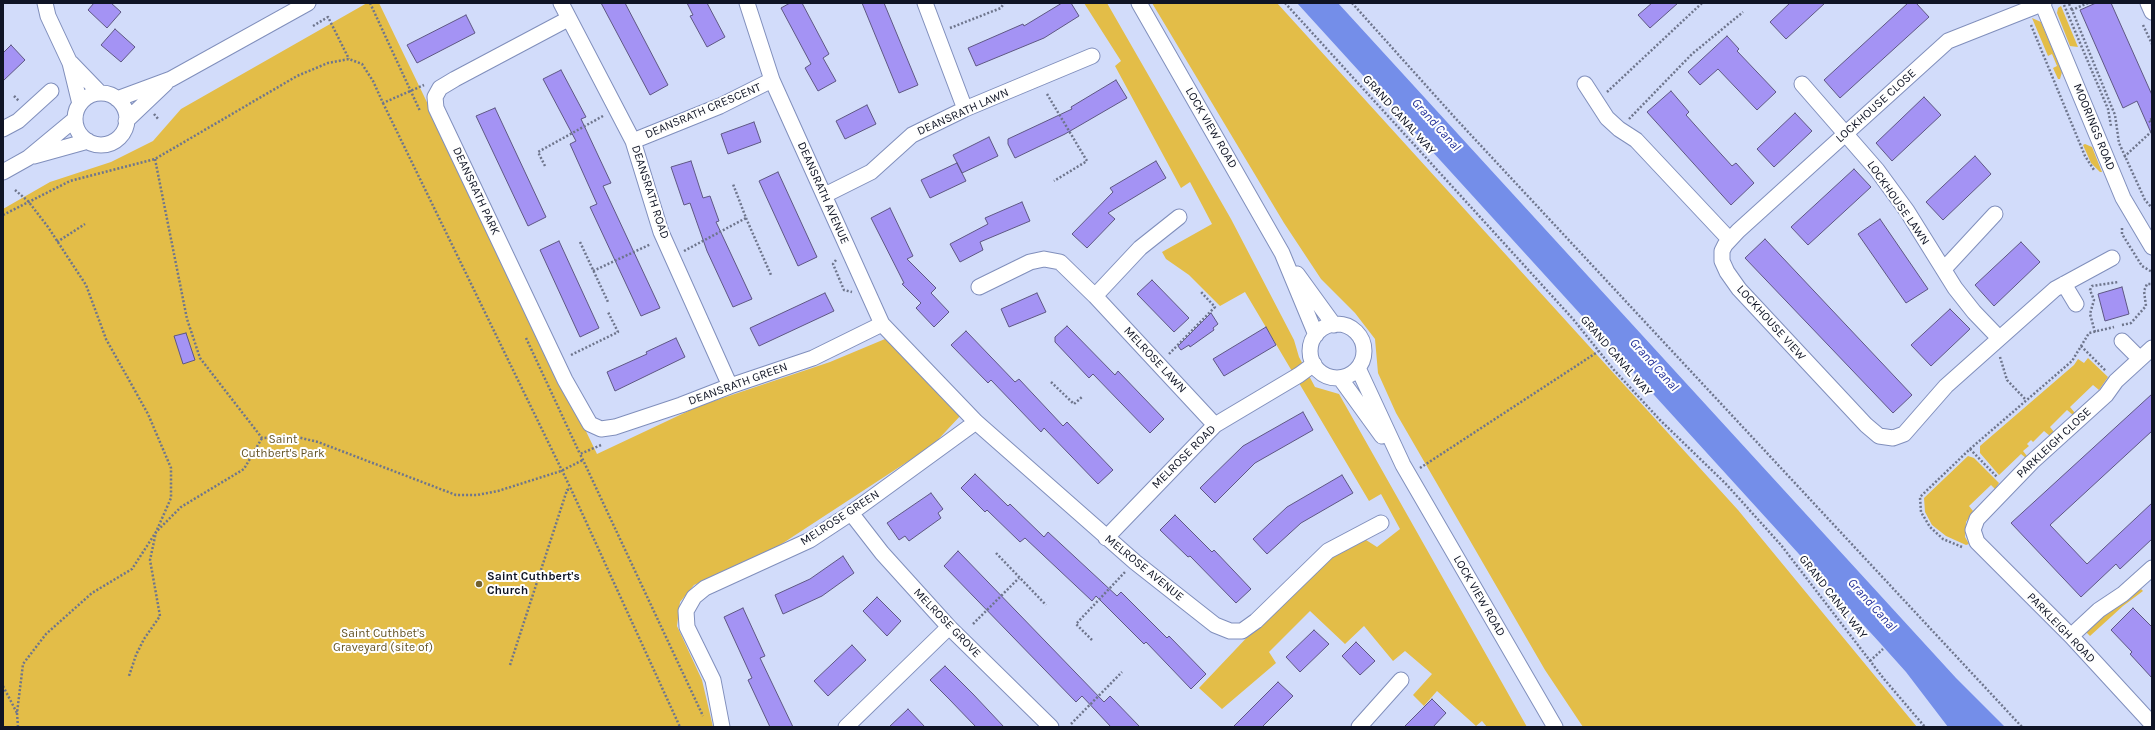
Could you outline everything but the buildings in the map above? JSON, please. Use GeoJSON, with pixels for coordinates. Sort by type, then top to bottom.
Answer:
{"type":"FeatureCollection","features":[{"type":"Feature","properties":{"kind":"street"},"geometry":{"type":"LineString","coordinates":[[45,3],[48,16],[70,63],[80,104]]}},
{"type":"Feature","properties":{"kind":"street"},"geometry":{"type":"LineString","coordinates":[[117,98],[171,79],[308,3]]}},
{"type":"Feature","properties":{"kind":"street","name":"DEANSRATH ROAD"},"geometry":{"type":"LineString","coordinates":[[561,3],[633,141],[661,232],[730,386]]}},
{"type":"Feature","properties":{"kind":"street","name":"DEANSRATH AVENUE"},"geometry":{"type":"LineString","coordinates":[[747,3],[772,80],[882,324],[925,368]]}},
{"type":"Feature","properties":{"kind":"street"},"geometry":{"type":"LineString","coordinates":[[924,3],[965,109]]}},
{"type":"Feature","properties":{"kind":"street","name":"LOCK VIEW ROAD"},"geometry":{"type":"LineString","coordinates":[[1139,3],[1282,253],[1334,325]]}},
{"type":"Feature","properties":{"kind":"street","name":"LOCKHOUSE CLOSE"},"geometry":{"type":"LineString","coordinates":[[1729,240],[1948,41],[2043,3]]}},
{"type":"Feature","properties":{"kind":"street","name":"MOORINGS ROAD"},"geometry":{"type":"LineString","coordinates":[[2043,3],[2123,198],[2151,245]]}},
{"type":"Feature","properties":{"kind":"street"},"geometry":{"type":"LineString","coordinates":[[2148,3],[2152,12]]}},
{"type":"Feature","properties":{"kind":"street","name":"DEANSRATH PARK"},"geometry":{"type":"LineString","coordinates":[[568,19],[455,79],[440,88],[435,97],[436,108],[565,380],[590,424]]}},
{"type":"Feature","properties":{"kind":"street","name":"DEANSRATH LAWN"},"geometry":{"type":"LineString","coordinates":[[825,196],[870,172],[912,135],[965,109],[1092,56]]}},
{"type":"Feature","properties":{"kind":"street"},"geometry":{"type":"LineString","coordinates":[[28,158],[88,141],[102,145],[115,141],[125,129],[126,121],[123,105],[117,98],[100,93],[70,63]]}},
{"type":"Feature","properties":{"kind":"street"},"geometry":{"type":"LineString","coordinates":[[126,121],[171,79]]}},
{"type":"Feature","properties":{"kind":"street","name":"DEANSRATH CRESCENT"},"geometry":{"type":"LineString","coordinates":[[633,141],[720,106],[772,80]]}},
{"type":"Feature","properties":{"kind":"street"},"geometry":{"type":"LineString","coordinates":[[1585,84],[1607,118],[1619,129],[1636,140],[1729,240]]}},
{"type":"Feature","properties":{"kind":"street","name":"LOCKHOUSE LAWN"},"geometry":{"type":"LineString","coordinates":[[1802,84],[1878,170],[1907,211],[1944,270],[1995,341]]}},
{"type":"Feature","properties":{"kind":"street"},"geometry":{"type":"LineString","coordinates":[[3,129],[18,121],[51,91]]}},
{"type":"Feature","properties":{"kind":"street"},"geometry":{"type":"LineString","coordinates":[[88,141],[77,128],[75,120],[80,104],[86,98],[100,93]]}},
{"type":"Feature","properties":{"kind":"street"},"geometry":{"type":"LineString","coordinates":[[3,172],[28,158],[75,120]]}},
{"type":"Feature","properties":{"kind":"street"},"geometry":{"type":"LineString","coordinates":[[1944,270],[1995,214]]}},
{"type":"Feature","properties":{"kind":"street"},"geometry":{"type":"LineString","coordinates":[[1095,296],[1140,248],[1179,217]]}},
{"type":"Feature","properties":{"kind":"street","name":"LOCKHOUSE VIEW"},"geometry":{"type":"LineString","coordinates":[[1729,240],[1722,251],[1722,261],[1727,272],[1739,289],[1866,425],[1879,436],[1893,438],[1904,434],[1946,386],[1995,341],[2064,284],[2112,258]]}},
{"type":"Feature","properties":{"kind":"street","name":"LOCK VIEW ROAD"},"geometry":{"type":"LineString","coordinates":[[1282,253],[1316,334]]}},
{"type":"Feature","properties":{"kind":"street","name":"MELROSE LAWN"},"geometry":{"type":"LineString","coordinates":[[979,287],[1030,262],[1044,259],[1060,262],[1095,296],[1215,425]]}},
{"type":"Feature","properties":{"kind":"street"},"geometry":{"type":"LineString","coordinates":[[2064,284],[2076,304]]}},
{"type":"Feature","properties":{"kind":"street","name":"DEANSRATH GREEN"},"geometry":{"type":"LineString","coordinates":[[590,424],[601,429],[615,427],[681,405],[730,386],[813,358],[882,324]]}},
{"type":"Feature","properties":{"kind":"street"},"geometry":{"type":"LineString","coordinates":[[1334,325],[1343,325],[1351,328],[1358,334],[1362,342],[1362,360],[1358,368],[1347,376],[1340,378],[1325,375],[1314,364],[1310,349],[1316,334],[1321,330],[1334,325]]}},
{"type":"Feature","properties":{"kind":"street"},"geometry":{"type":"LineString","coordinates":[[2122,341],[2140,359]]}},
{"type":"Feature","properties":{"kind":"street","name":"PARKLEIGH CLOSE"},"geometry":{"type":"LineString","coordinates":[[1973,530],[1977,519],[2027,467],[2106,395],[2116,381],[2152,348]]}},
{"type":"Feature","properties":{"kind":"street","name":"MELROSE ROAD"},"geometry":{"type":"LineString","coordinates":[[1106,538],[1215,425],[1299,375],[1314,364]]}},
{"type":"Feature","properties":{"kind":"street","name":"MELROSE AVENUE"},"geometry":{"type":"LineString","coordinates":[[925,368],[976,422],[1106,538],[1216,625],[1230,631],[1242,631],[1256,622],[1328,551],[1381,523]]}},
{"type":"Feature","properties":{"kind":"street","name":"LOCK VIEW ROAD"},"geometry":{"type":"LineString","coordinates":[[1358,368],[1406,470],[1555,727]]}},
{"type":"Feature","properties":{"kind":"street","name":"LOCK VIEW ROAD"},"geometry":{"type":"LineString","coordinates":[[1340,378],[1406,470]]}},
{"type":"Feature","properties":{"kind":"street","name":"MELROSE GREEN"},"geometry":{"type":"LineString","coordinates":[[722,727],[713,680],[687,628],[686,611],[694,597],[705,588],[810,540],[851,513],[976,422]]}},
{"type":"Feature","properties":{"kind":"street","name":"MELROSE GROVE"},"geometry":{"type":"LineString","coordinates":[[851,513],[882,553],[949,626],[1051,727]]}},
{"type":"Feature","properties":{"kind":"street","name":"PARKLEIGH ROAD"},"geometry":{"type":"LineString","coordinates":[[1973,530],[1977,542],[2071,636],[2152,724]]}},
{"type":"Feature","properties":{"kind":"street"},"geometry":{"type":"LineString","coordinates":[[2071,636],[2099,610],[2129,589],[2152,568]]}},
{"type":"Feature","properties":{"kind":"street"},"geometry":{"type":"LineString","coordinates":[[846,727],[949,626]]}},
{"type":"Feature","properties":{"kind":"street"},"geometry":{"type":"LineString","coordinates":[[1359,727],[1401,680]]}},
{"type":"Feature","properties":{"kind":"path"},"geometry":{"type":"LineString","coordinates":[[946,30],[1001,8],[1004,3]]}},
{"type":"Feature","properties":{"kind":"path","name":"GRAND CANAL WAY"},"geometry":{"type":"LineString","coordinates":[[1285,3],[1568,313],[1599,351],[1660,420],[1726,484],[1781,545],[1870,660],[1925,727]]}},
{"type":"Feature","properties":{"kind":"path"},"geometry":{"type":"LineString","coordinates":[[1352,3],[1457,120],[2022,727]]}},
{"type":"Feature","properties":{"kind":"path"},"geometry":{"type":"LineString","coordinates":[[1596,102],[1702,3]]}},
{"type":"Feature","properties":{"kind":"path"},"geometry":{"type":"LineString","coordinates":[[2072,10],[2088,3]]}},
{"type":"Feature","properties":{"kind":"path"},"geometry":{"type":"LineString","coordinates":[[2069,4],[2115,115],[2119,143],[2124,156],[2145,200],[2152,208]]}},
{"type":"Feature","properties":{"kind":"path"},"geometry":{"type":"LineString","coordinates":[[1619,129],[1692,54],[1742,12]]}},
{"type":"Feature","properties":{"kind":"path"},"geometry":{"type":"LineString","coordinates":[[314,26],[328,17],[349,59]]}},
{"type":"Feature","properties":{"kind":"path"},"geometry":{"type":"LineString","coordinates":[[3,216],[28,201],[70,182],[155,159],[297,76],[328,63],[349,59],[362,64],[373,82],[571,489],[680,727]]}},
{"type":"Feature","properties":{"kind":"path"},"geometry":{"type":"LineString","coordinates":[[383,103],[425,84]]}},
{"type":"Feature","properties":{"kind":"path"},"geometry":{"type":"LineString","coordinates":[[1047,94],[1087,161],[1054,181]]}},
{"type":"Feature","properties":{"kind":"path"},"geometry":{"type":"LineString","coordinates":[[545,166],[538,152],[607,114]]}},
{"type":"Feature","properties":{"kind":"path"},"geometry":{"type":"LineString","coordinates":[[2152,119],[2149,120],[2152,125]]}},
{"type":"Feature","properties":{"kind":"path"},"geometry":{"type":"LineString","coordinates":[[2124,156],[2152,130]]}},
{"type":"Feature","properties":{"kind":"path"},"geometry":{"type":"LineString","coordinates":[[155,159],[187,319],[200,358],[262,438]]}},
{"type":"Feature","properties":{"kind":"path"},"geometry":{"type":"LineString","coordinates":[[733,184],[770,275]]}},
{"type":"Feature","properties":{"kind":"path"},"geometry":{"type":"LineString","coordinates":[[15,190],[28,201],[86,285],[106,339],[148,414],[171,468],[171,498],[156,532],[132,569],[92,593],[46,634],[23,664],[17,713],[18,727]]}},
{"type":"Feature","properties":{"kind":"path"},"geometry":{"type":"LineString","coordinates":[[684,251],[746,218]]}},
{"type":"Feature","properties":{"kind":"path"},"geometry":{"type":"LineString","coordinates":[[57,242],[85,224]]}},
{"type":"Feature","properties":{"kind":"path"},"geometry":{"type":"LineString","coordinates":[[580,242],[608,302]]}},
{"type":"Feature","properties":{"kind":"path"},"geometry":{"type":"LineString","coordinates":[[594,271],[652,244]]}},
{"type":"Feature","properties":{"kind":"path"},"geometry":{"type":"LineString","coordinates":[[2095,332],[2090,314],[2094,300],[2090,290],[2092,286],[2118,282]]}},
{"type":"Feature","properties":{"kind":"path"},"geometry":{"type":"LineString","coordinates":[[1920,497],[1970,449],[2072,361],[2088,333],[2131,323],[2146,306],[2144,291],[2147,284],[2152,284]]}},
{"type":"Feature","properties":{"kind":"path"},"geometry":{"type":"LineString","coordinates":[[1168,354],[1215,307],[1201,292]]}},
{"type":"Feature","properties":{"kind":"path"},"geometry":{"type":"LineString","coordinates":[[571,355],[618,332],[608,312]]}},
{"type":"Feature","properties":{"kind":"path"},"geometry":{"type":"LineString","coordinates":[[1995,341],[2007,380],[2026,400]]}},
{"type":"Feature","properties":{"kind":"path"},"geometry":{"type":"LineString","coordinates":[[2081,346],[2109,374]]}},
{"type":"Feature","properties":{"kind":"path"},"geometry":{"type":"LineString","coordinates":[[1406,470],[1599,351]]}},
{"type":"Feature","properties":{"kind":"path"},"geometry":{"type":"LineString","coordinates":[[1051,382],[1074,404],[1082,397]]}},
{"type":"Feature","properties":{"kind":"path"},"geometry":{"type":"LineString","coordinates":[[262,438],[297,437],[318,442],[456,495],[477,495],[498,491],[561,471],[583,460]]}},
{"type":"Feature","properties":{"kind":"path"},"geometry":{"type":"LineString","coordinates":[[129,676],[136,655],[144,639],[160,616],[150,560],[156,532],[181,507],[244,469],[262,438]]}},
{"type":"Feature","properties":{"kind":"path"},"geometry":{"type":"LineString","coordinates":[[607,443],[580,454],[705,720]]}},
{"type":"Feature","properties":{"kind":"path"},"geometry":{"type":"LineString","coordinates":[[1970,449],[2000,481]]}},
{"type":"Feature","properties":{"kind":"path"},"geometry":{"type":"LineString","coordinates":[[510,665],[567,490],[571,489]]}},
{"type":"Feature","properties":{"kind":"path"},"geometry":{"type":"LineString","coordinates":[[996,553],[1046,604]]}},
{"type":"Feature","properties":{"kind":"path"},"geometry":{"type":"LineString","coordinates":[[1092,640],[1076,624],[1135,562]]}},
{"type":"Feature","properties":{"kind":"path"},"geometry":{"type":"LineString","coordinates":[[972,624],[1019,578]]}},
{"type":"Feature","properties":{"kind":"path"},"geometry":{"type":"LineString","coordinates":[[1870,660],[1883,650]]}},
{"type":"Feature","properties":{"kind":"path"},"geometry":{"type":"LineString","coordinates":[[1072,724],[1122,672]]}},
{"type":"Feature","properties":{"kind":"path"},"geometry":{"type":"LineString","coordinates":[[3,686],[17,713]]}},
{"type":"Feature","properties":{"kind":"green space","name":"Saint Cuthbert's Park"},"geometry":{"type":"Polygon","coordinates":[[[367,3],[379,3],[597,454],[699,406],[830,362],[885,339],[962,414],[933,445],[777,547],[694,585],[680,602],[677,626],[702,680],[713,727],[3,727],[3,209],[50,182],[111,162],[153,141],[181,109],[367,3]]]}},
{"type":"Feature","properties":{"kind":"green space"},"geometry":{"type":"Polygon","coordinates":[[[1084,3],[1107,3],[1231,219],[1294,340],[1299,357],[1315,387],[1339,394],[1527,727],[1487,727],[1482,721],[1476,726],[1437,691],[1424,706],[1413,695],[1432,674],[1405,651],[1393,661],[1364,626],[1345,644],[1310,611],[1269,652],[1276,663],[1222,709],[1199,688],[1253,631],[1330,557],[1366,540],[1377,547],[1400,529],[1381,494],[1369,501],[1245,292],[1220,306],[1189,275],[1166,259],[1162,252],[1212,224],[1190,182],[1181,188],[1115,66],[1121,61],[1084,3]]]}},
{"type":"Feature","properties":{"kind":"green space"},"geometry":{"type":"Polygon","coordinates":[[[1152,3],[1277,3],[1738,510],[1917,727],[1583,727],[1545,670],[1396,413],[1378,373],[1375,339],[1355,313],[1321,279],[1284,223],[1152,3]]]}},
{"type":"Feature","properties":{"kind":"green space"},"geometry":{"type":"Polygon","coordinates":[[[2061,6],[2078,47],[2070,46],[2057,13],[2058,8],[2061,6]]]}},
{"type":"Feature","properties":{"kind":"green space"},"geometry":{"type":"Polygon","coordinates":[[[2032,18],[2041,22],[2062,72],[2060,79],[2058,79],[2053,68],[2057,66],[2052,54],[2048,56],[2032,18]]]}},
{"type":"Feature","properties":{"kind":"green space"},"geometry":{"type":"Polygon","coordinates":[[[2085,144],[2092,147],[2102,172],[2100,172],[2091,163],[2083,145],[2085,144]]]}},
{"type":"Feature","properties":{"kind":"green space"},"geometry":{"type":"Polygon","coordinates":[[[2088,358],[2108,377],[2099,390],[2093,385],[2070,407],[2075,413],[2073,415],[2067,410],[2050,427],[2054,432],[2050,436],[2044,431],[2033,442],[2031,440],[2027,444],[2029,446],[2023,451],[2027,456],[2026,458],[2021,454],[1999,475],[1980,453],[1980,446],[2074,365],[2078,359],[2084,363],[2088,358]]]}},
{"type":"Feature","properties":{"kind":"green space"},"geometry":{"type":"Polygon","coordinates":[[[1968,456],[1974,458],[1999,483],[1995,489],[1991,485],[1969,506],[1973,511],[1966,522],[1965,537],[1969,544],[1966,545],[1946,536],[1932,525],[1925,512],[1924,498],[1968,456]]]}},
{"type":"Feature","properties":{"kind":"green space"},"geometry":{"type":"Polygon","coordinates":[[[2141,589],[2143,591],[2123,606],[2090,636],[2086,632],[2109,610],[2141,589]]]}},
{"type":"Feature","properties":{"kind":"water","name":"Grand Canal"},"geometry":{"type":"Polygon","coordinates":[[[1297,3],[1338,3],[1956,678],[2005,727],[1948,727],[1906,672],[1880,643],[1297,3]]]}},
{"type":"Feature","properties":{"kind":"place","name":"Saint Cuthbert's Church"},"geometry":{"type":"Point","coordinates":[479,584]}},
{"type":"Feature","properties":{"kind":"park label","name":"Saint Cuthbet's Graveyard (site of)"},"geometry":{"type":"Point","coordinates":[383,641]}}]}
